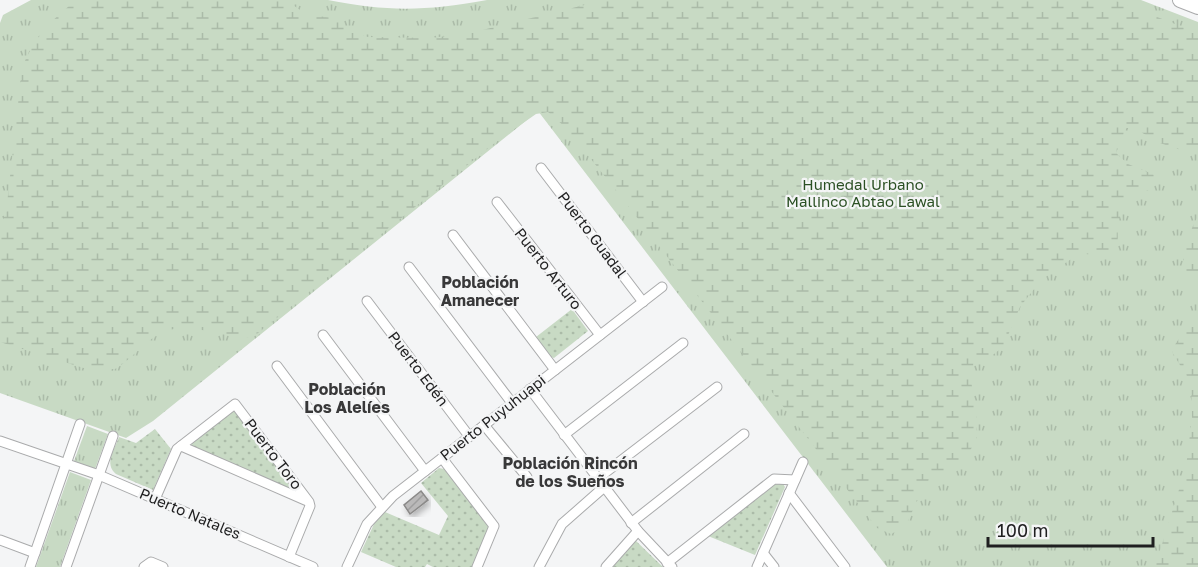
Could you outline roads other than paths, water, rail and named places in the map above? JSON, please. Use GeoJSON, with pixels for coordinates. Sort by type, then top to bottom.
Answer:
{"type":"FeatureCollection","features":[{"type":"Feature","properties":{"kind":"main road"},"geometry":{"type":"LineString","coordinates":[[1180,0],[1198,7]]}},
{"type":"Feature","properties":{"kind":"street","name":"Puerto Guadal"},"geometry":{"type":"LineString","coordinates":[[541,168],[643,302]]}},
{"type":"Feature","properties":{"kind":"street","name":"Puerto Arturo"},"geometry":{"type":"LineString","coordinates":[[496,202],[600,335]]}},
{"type":"Feature","properties":{"kind":"street"},"geometry":{"type":"LineString","coordinates":[[453,235],[555,370]]}},
{"type":"Feature","properties":{"kind":"street"},"geometry":{"type":"LineString","coordinates":[[409,267],[512,403]]}},
{"type":"Feature","properties":{"kind":"street","name":"Puerto Puyuhuapi"},"geometry":{"type":"LineString","coordinates":[[347,567],[367,524],[382,507],[662,287]]}},
{"type":"Feature","properties":{"kind":"street","name":"Puerto Edén"},"geometry":{"type":"LineString","coordinates":[[366,301],[470,436]]}},
{"type":"Feature","properties":{"kind":"street"},"geometry":{"type":"LineString","coordinates":[[323,335],[425,471]]}},
{"type":"Feature","properties":{"kind":"street"},"geometry":{"type":"LineString","coordinates":[[564,435],[683,343]]}},
{"type":"Feature","properties":{"kind":"street"},"geometry":{"type":"LineString","coordinates":[[277,366],[382,507]]}},
{"type":"Feature","properties":{"kind":"street"},"geometry":{"type":"LineString","coordinates":[[597,479],[717,387]]}},
{"type":"Feature","properties":{"kind":"street"},"geometry":{"type":"LineString","coordinates":[[530,389],[603,488],[669,565],[774,479],[795,480]]}},
{"type":"Feature","properties":{"kind":"street","name":"Puerto Toro"},"geometry":{"type":"LineString","coordinates":[[155,499],[177,449],[233,405],[237,405],[309,502],[310,506],[289,557]]}},
{"type":"Feature","properties":{"kind":"street"},"geometry":{"type":"LineString","coordinates":[[30,567],[80,424]]}},
{"type":"Feature","properties":{"kind":"street"},"geometry":{"type":"LineString","coordinates":[[484,425],[527,477]]}},
{"type":"Feature","properties":{"kind":"street"},"geometry":{"type":"LineString","coordinates":[[631,523],[744,434]]}},
{"type":"Feature","properties":{"kind":"street"},"geometry":{"type":"LineString","coordinates":[[66,567],[113,436]]}},
{"type":"Feature","properties":{"kind":"street","name":"Puerto Natales"},"geometry":{"type":"LineString","coordinates":[[0,441],[99,475],[313,567]]}},
{"type":"Feature","properties":{"kind":"street"},"geometry":{"type":"LineString","coordinates":[[181,446],[309,502]]}},
{"type":"Feature","properties":{"kind":"street"},"geometry":{"type":"LineString","coordinates":[[442,458],[494,526],[477,567]]}},
{"type":"Feature","properties":{"kind":"street"},"geometry":{"type":"LineString","coordinates":[[757,567],[803,462]]}},
{"type":"Feature","properties":{"kind":"street"},"geometry":{"type":"LineString","coordinates":[[539,567],[561,524],[603,488]]}},
{"type":"Feature","properties":{"kind":"street"},"geometry":{"type":"LineString","coordinates":[[789,493],[845,567]]}},
{"type":"Feature","properties":{"kind":"street"},"geometry":{"type":"LineString","coordinates":[[606,567],[638,531]]}},
{"type":"Feature","properties":{"kind":"street"},"geometry":{"type":"LineString","coordinates":[[0,540],[35,553]]}},
{"type":"Feature","properties":{"kind":"street"},"geometry":{"type":"LineString","coordinates":[[763,553],[774,567]]}},
{"type":"Feature","properties":{"kind":"street"},"geometry":{"type":"LineString","coordinates":[[144,567],[151,562],[163,567]]}},
{"type":"Feature","properties":{"kind":"district","name":"Población Amanecer"},"geometry":{"type":"Point","coordinates":[480,291]}},
{"type":"Feature","properties":{"kind":"district","name":"Población Los Alelíes"},"geometry":{"type":"Point","coordinates":[347,398]}},
{"type":"Feature","properties":{"kind":"district","name":"Población Rincón de los Sueños"},"geometry":{"type":"Point","coordinates":[570,472]}},
{"type":"Feature","properties":{"kind":"park label","name":"Humedal Urbano Mallinco Abtao Lawal"},"geometry":{"type":"Point","coordinates":[863,194]}}]}
